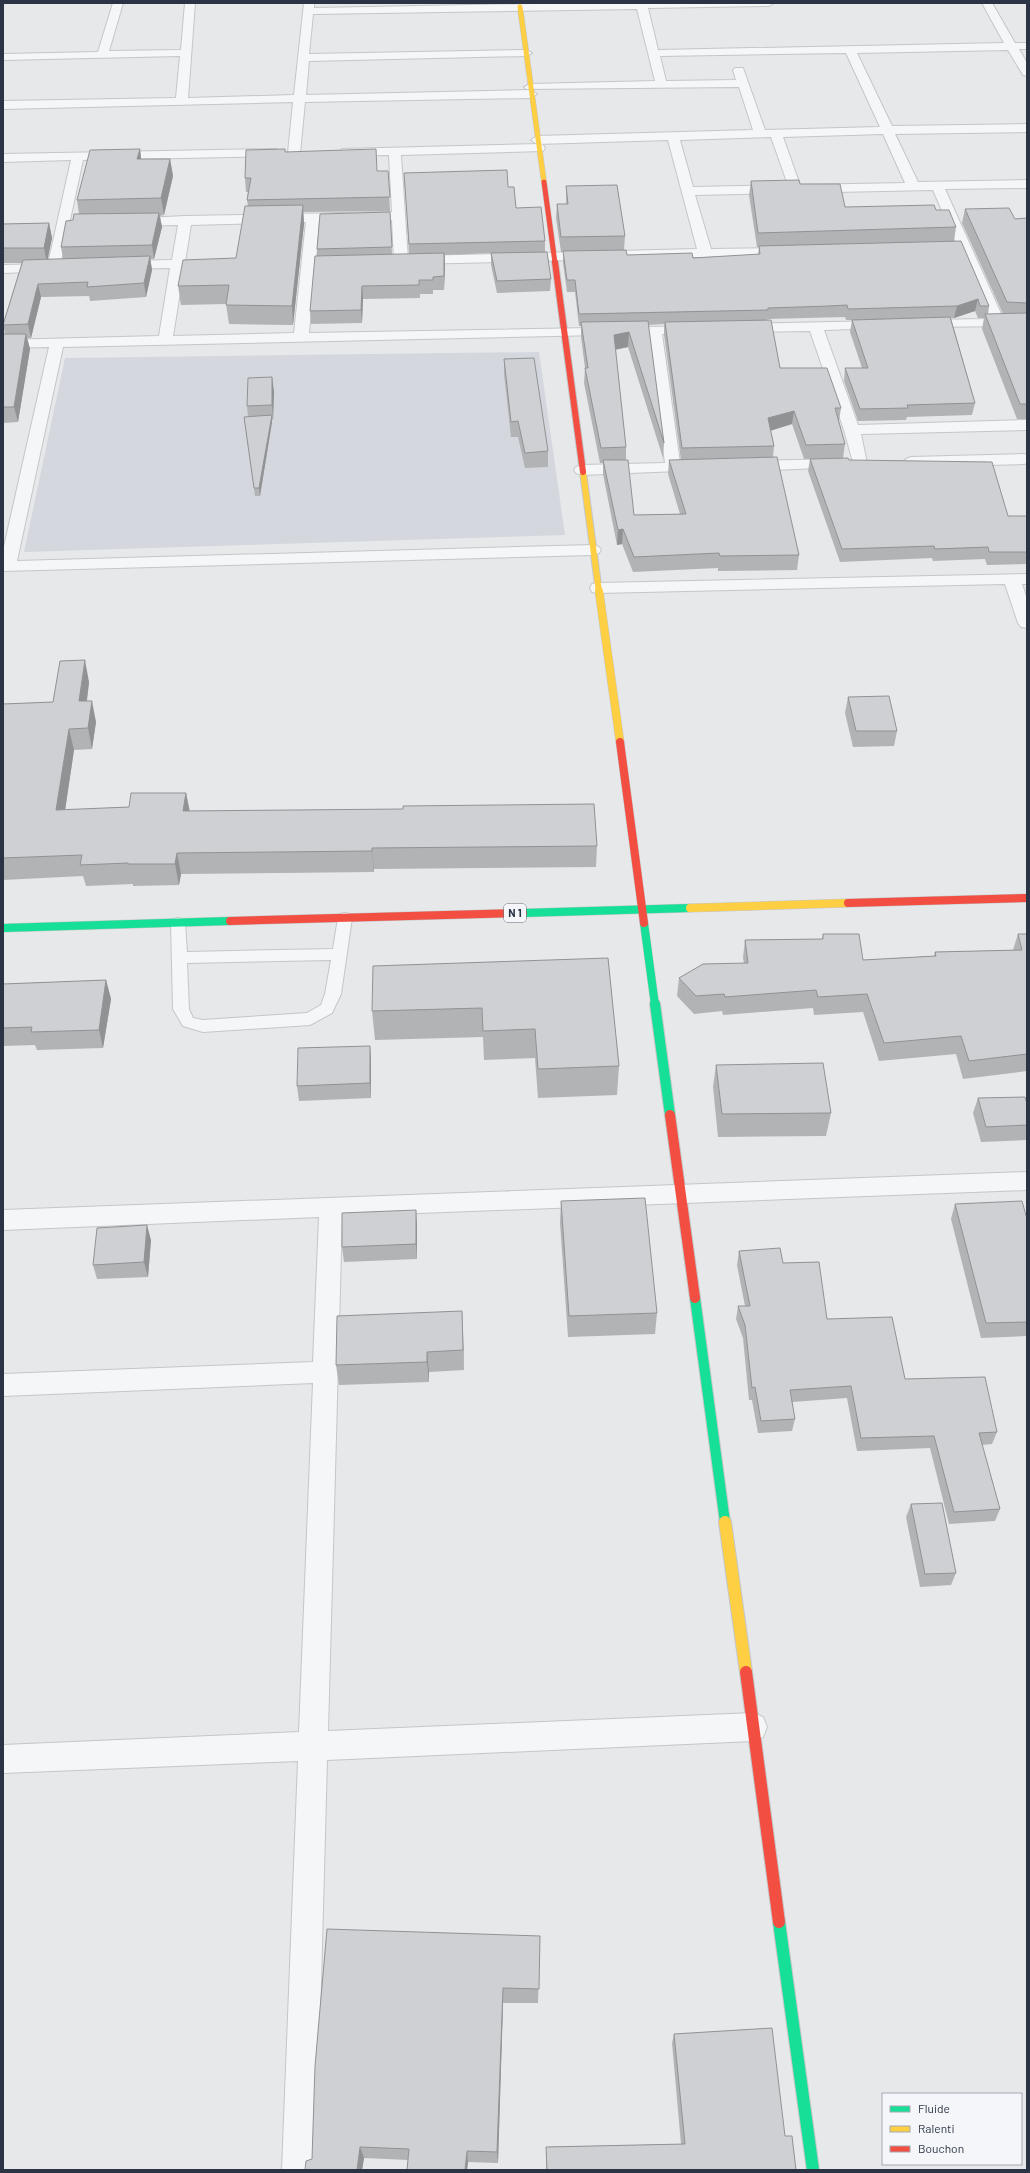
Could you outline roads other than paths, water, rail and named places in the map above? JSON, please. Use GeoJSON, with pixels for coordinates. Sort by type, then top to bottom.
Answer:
{"type":"FeatureCollection","features":[{"type":"Feature","properties":{"kind":"main road"},"geometry":{"type":"LineString","coordinates":[[520,7],[813,2170]]}},
{"type":"Feature","properties":{"kind":"main road","name":"N 1"},"geometry":{"type":"LineString","coordinates":[[3,928],[1027,898]]}},
{"type":"Feature","properties":{"kind":"street"},"geometry":{"type":"LineString","coordinates":[[104,54],[118,3]]}},
{"type":"Feature","properties":{"kind":"street"},"geometry":{"type":"LineString","coordinates":[[182,101],[184,53],[190,3]]}},
{"type":"Feature","properties":{"kind":"street"},"geometry":{"type":"LineString","coordinates":[[294,153],[309,7],[520,7],[625,4],[769,3]]}},
{"type":"Feature","properties":{"kind":"street"},"geometry":{"type":"LineString","coordinates":[[987,3],[1027,73]]}},
{"type":"Feature","properties":{"kind":"street"},"geometry":{"type":"LineString","coordinates":[[642,5],[652,53],[661,84]]}},
{"type":"Feature","properties":{"kind":"street"},"geometry":{"type":"LineString","coordinates":[[652,53],[1027,46]]}},
{"type":"Feature","properties":{"kind":"street"},"geometry":{"type":"LineString","coordinates":[[850,49],[913,186]]}},
{"type":"Feature","properties":{"kind":"street"},"geometry":{"type":"LineString","coordinates":[[733,52],[760,133]]}},
{"type":"Feature","properties":{"kind":"street"},"geometry":{"type":"LineString","coordinates":[[3,57],[184,53]]}},
{"type":"Feature","properties":{"kind":"street"},"geometry":{"type":"LineString","coordinates":[[303,58],[526,53]]}},
{"type":"Feature","properties":{"kind":"street"},"geometry":{"type":"LineString","coordinates":[[3,105],[299,99],[743,82]]}},
{"type":"Feature","properties":{"kind":"street"},"geometry":{"type":"LineString","coordinates":[[333,152],[395,151],[673,136],[1027,128]]}},
{"type":"Feature","properties":{"kind":"street"},"geometry":{"type":"LineString","coordinates":[[776,133],[795,188]]}},
{"type":"Feature","properties":{"kind":"street"},"geometry":{"type":"LineString","coordinates":[[673,136],[705,253]]}},
{"type":"Feature","properties":{"kind":"street"},"geometry":{"type":"LineString","coordinates":[[395,151],[401,260]]}},
{"type":"Feature","properties":{"kind":"street"},"geometry":{"type":"LineString","coordinates":[[3,158],[309,152]]}},
{"type":"Feature","properties":{"kind":"street"},"geometry":{"type":"LineString","coordinates":[[54,268],[78,156]]}},
{"type":"Feature","properties":{"kind":"street"},"geometry":{"type":"LineString","coordinates":[[688,191],[1027,184]]}},
{"type":"Feature","properties":{"kind":"street"},"geometry":{"type":"LineString","coordinates":[[937,186],[998,323]]}},
{"type":"Feature","properties":{"kind":"street"},"geometry":{"type":"LineString","coordinates":[[116,222],[399,216]]}},
{"type":"Feature","properties":{"kind":"street"},"geometry":{"type":"LineString","coordinates":[[301,338],[313,218]]}},
{"type":"Feature","properties":{"kind":"street"},"geometry":{"type":"LineString","coordinates":[[165,340],[185,220]]}},
{"type":"Feature","properties":{"kind":"street"},"geometry":{"type":"LineString","coordinates":[[63,223],[78,222]]}},
{"type":"Feature","properties":{"kind":"street"},"geometry":{"type":"LineString","coordinates":[[948,247],[964,247]]}},
{"type":"Feature","properties":{"kind":"street"},"geometry":{"type":"LineString","coordinates":[[387,261],[799,251]]}},
{"type":"Feature","properties":{"kind":"street"},"geometry":{"type":"LineString","coordinates":[[309,264],[358,262]]}},
{"type":"Feature","properties":{"kind":"street"},"geometry":{"type":"LineString","coordinates":[[106,266],[177,264]]}},
{"type":"Feature","properties":{"kind":"street"},"geometry":{"type":"LineString","coordinates":[[3,269],[68,267]]}},
{"type":"Feature","properties":{"kind":"street"},"geometry":{"type":"LineString","coordinates":[[911,325],[1027,322]]}},
{"type":"Feature","properties":{"kind":"street"},"geometry":{"type":"LineString","coordinates":[[732,328],[895,325]]}},
{"type":"Feature","properties":{"kind":"street"},"geometry":{"type":"LineString","coordinates":[[816,327],[852,430],[859,463]]}},
{"type":"Feature","properties":{"kind":"street"},"geometry":{"type":"LineString","coordinates":[[3,344],[708,329]]}},
{"type":"Feature","properties":{"kind":"street"},"geometry":{"type":"LineString","coordinates":[[654,330],[673,468]]}},
{"type":"Feature","properties":{"kind":"street"},"geometry":{"type":"LineString","coordinates":[[57,343],[5,566],[593,550]]}},
{"type":"Feature","properties":{"kind":"street"},"geometry":{"type":"LineString","coordinates":[[1019,447],[1027,425]]}},
{"type":"Feature","properties":{"kind":"street"},"geometry":{"type":"LineString","coordinates":[[852,430],[1019,447]]}},
{"type":"Feature","properties":{"kind":"street"},"geometry":{"type":"LineString","coordinates":[[898,462],[1019,447]]}},
{"type":"Feature","properties":{"kind":"street"},"geometry":{"type":"LineString","coordinates":[[735,466],[875,463]]}},
{"type":"Feature","properties":{"kind":"street"},"geometry":{"type":"LineString","coordinates":[[582,470],[712,467]]}},
{"type":"Feature","properties":{"kind":"street"},"geometry":{"type":"LineString","coordinates":[[598,588],[1020,580],[1027,623]]}},
{"type":"Feature","properties":{"kind":"street"},"geometry":{"type":"LineString","coordinates":[[3,1220],[1027,1181]]}},
{"type":"Feature","properties":{"kind":"street"},"geometry":{"type":"LineString","coordinates":[[299,2170],[331,1207]]}},
{"type":"Feature","properties":{"kind":"street"},"geometry":{"type":"LineString","coordinates":[[3,1385],[326,1372]]}},
{"type":"Feature","properties":{"kind":"street"},"geometry":{"type":"LineString","coordinates":[[3,1759],[753,1727]]}},
{"type":"Feature","properties":{"kind":"lane"},"geometry":{"type":"LineString","coordinates":[[178,923],[181,1009],[188,1022],[204,1026],[310,1020],[327,1009],[332,994],[345,918]]}},
{"type":"Feature","properties":{"kind":"lane"},"geometry":{"type":"LineString","coordinates":[[180,958],[339,954]]}}]}
